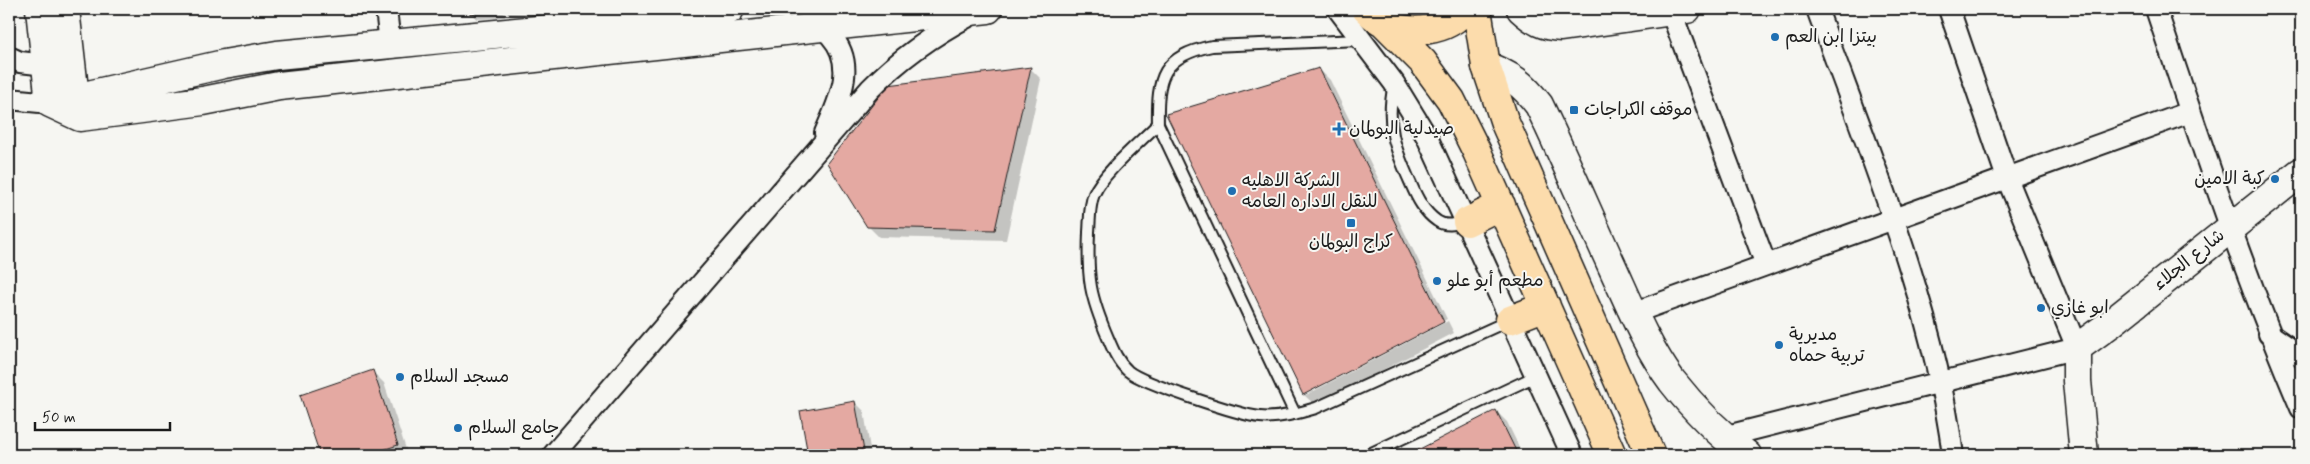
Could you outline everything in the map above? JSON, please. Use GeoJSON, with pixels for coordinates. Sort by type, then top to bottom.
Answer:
{"type":"FeatureCollection","features":[{"type":"Feature","properties":{"kind":"main road"},"geometry":{"type":"LineString","coordinates":[[40,9],[46,66],[62,101],[80,117],[203,102],[279,86],[818,18],[984,9]]}},
{"type":"Feature","properties":{"kind":"main road"},"geometry":{"type":"LineString","coordinates":[[62,101],[65,9]]}},
{"type":"Feature","properties":{"kind":"main road"},"geometry":{"type":"LineString","coordinates":[[62,101],[224,64],[277,55],[662,13],[730,9]]}},
{"type":"Feature","properties":{"kind":"main road"},"geometry":{"type":"LineString","coordinates":[[1352,9],[1375,16],[1404,30],[1426,30],[1446,24],[1465,9]]}},
{"type":"Feature","properties":{"kind":"main road"},"geometry":{"type":"LineString","coordinates":[[1477,9],[1486,66],[1505,124],[1533,192],[1651,455]]}},
{"type":"Feature","properties":{"kind":"main road"},"geometry":{"type":"LineString","coordinates":[[1521,9],[1533,20],[1546,26],[1561,27],[1676,10]]}},
{"type":"Feature","properties":{"kind":"main road"},"geometry":{"type":"LineString","coordinates":[[1375,16],[1423,62],[1451,100],[1501,205],[1612,455]]}},
{"type":"Feature","properties":{"kind":"main road"},"geometry":{"type":"LineString","coordinates":[[1486,66],[1509,74],[1525,86],[1539,105],[1633,313],[1671,380],[1723,437],[1747,455]]}},
{"type":"Feature","properties":{"kind":"main road","name":"شارع الجلاء"},"geometry":{"type":"LineString","coordinates":[[2077,348],[2110,324],[2301,172]]}},
{"type":"Feature","properties":{"kind":"main road"},"geometry":{"type":"LineString","coordinates":[[1467,222],[1501,205]]}},
{"type":"Feature","properties":{"kind":"main road"},"geometry":{"type":"LineString","coordinates":[[1510,320],[1546,306]]}},
{"type":"Feature","properties":{"kind":"main road"},"geometry":{"type":"LineString","coordinates":[[2077,348],[2077,381],[2084,455]]}},
{"type":"Feature","properties":{"kind":"street"},"geometry":{"type":"LineString","coordinates":[[386,9],[390,44]]}},
{"type":"Feature","properties":{"kind":"street"},"geometry":{"type":"LineString","coordinates":[[552,455],[870,89],[902,59],[937,33],[984,9]]}},
{"type":"Feature","properties":{"kind":"street"},"geometry":{"type":"LineString","coordinates":[[1338,9],[1394,84],[1427,137],[1572,455]]}},
{"type":"Feature","properties":{"kind":"street"},"geometry":{"type":"LineString","coordinates":[[1817,9],[1892,220],[1925,324],[1941,382],[1954,455]]}},
{"type":"Feature","properties":{"kind":"street"},"geometry":{"type":"LineString","coordinates":[[1723,437],[2077,348],[2007,178],[1949,9]]}},
{"type":"Feature","properties":{"kind":"street"},"geometry":{"type":"LineString","coordinates":[[2156,9],[2229,228],[2269,334],[2301,408]]}},
{"type":"Feature","properties":{"kind":"street"},"geometry":{"type":"LineString","coordinates":[[1676,10],[1766,266]]}},
{"type":"Feature","properties":{"kind":"street"},"geometry":{"type":"LineString","coordinates":[[815,153],[840,98],[845,74],[838,45],[818,18]]}},
{"type":"Feature","properties":{"kind":"street"},"geometry":{"type":"LineString","coordinates":[[9,57],[20,62],[46,66]]}},
{"type":"Feature","properties":{"kind":"street"},"geometry":{"type":"LineString","coordinates":[[9,99],[62,101]]}},
{"type":"Feature","properties":{"kind":"street"},"geometry":{"type":"LineString","coordinates":[[1633,313],[2190,112]]}},
{"type":"Feature","properties":{"kind":"street"},"geometry":{"type":"LineString","coordinates":[[2269,334],[2301,356]]}},
{"type":"Feature","properties":{"kind":"lane"},"geometry":{"type":"LineString","coordinates":[[1295,414],[1158,124],[1157,97],[1162,77],[1176,59],[1194,50],[1212,46],[1360,40]]}},
{"type":"Feature","properties":{"kind":"lane"},"geometry":{"type":"LineString","coordinates":[[1394,84],[1390,108],[1392,136],[1396,151],[1420,203],[1438,222],[1451,225],[1467,222]]}},
{"type":"Feature","properties":{"kind":"lane"},"geometry":{"type":"LineString","coordinates":[[1158,124],[1105,178],[1094,194],[1090,212],[1087,263],[1089,286],[1094,305],[1116,357],[1128,370],[1142,379],[1230,409],[1260,417],[1295,414],[1316,408],[1510,320]]}},
{"type":"Feature","properties":{"kind":"lane"},"geometry":{"type":"LineString","coordinates":[[1374,454],[1536,376]]}},
{"type":"Feature","properties":{"kind":"building"},"geometry":{"type":"Polygon","coordinates":[[[470,9],[500,9],[500,11],[470,14],[470,9]]]}},
{"type":"Feature","properties":{"kind":"building"},"geometry":{"type":"Polygon","coordinates":[[[1031,67],[995,230],[867,227],[827,163],[888,85],[1031,67]]]}},
{"type":"Feature","properties":{"kind":"building"},"geometry":{"type":"Polygon","coordinates":[[[1319,68],[1444,322],[1303,395],[1166,114],[1319,68]]]}},
{"type":"Feature","properties":{"kind":"building"},"geometry":{"type":"Polygon","coordinates":[[[373,370],[398,445],[367,455],[320,455],[300,395],[373,370]]]}},
{"type":"Feature","properties":{"kind":"building"},"geometry":{"type":"Polygon","coordinates":[[[855,401],[864,451],[843,455],[808,455],[800,411],[855,401]]]}},
{"type":"Feature","properties":{"kind":"building"},"geometry":{"type":"Polygon","coordinates":[[[1496,410],[1518,455],[1408,455],[1496,410]]]}},
{"type":"Feature","properties":{"kind":"place","name":"بيتزا ابن العم"},"geometry":{"type":"Point","coordinates":[1775,37]}},
{"type":"Feature","properties":{"kind":"place","name":"موقف الكراجات"},"geometry":{"type":"Point","coordinates":[1574,110]}},
{"type":"Feature","properties":{"kind":"place","name":"صيدلية البولمان"},"geometry":{"type":"Point","coordinates":[1339,129]}},
{"type":"Feature","properties":{"kind":"place","name":"كبة الامين"},"geometry":{"type":"Point","coordinates":[2275,179]}},
{"type":"Feature","properties":{"kind":"place","name":"الشركة الاهليه للنقل الاداره العامه"},"geometry":{"type":"Point","coordinates":[1232,191]}},
{"type":"Feature","properties":{"kind":"place","name":"كراج البولمان"},"geometry":{"type":"Point","coordinates":[1351,223]}},
{"type":"Feature","properties":{"kind":"place","name":"مطعم أبو علو"},"geometry":{"type":"Point","coordinates":[1437,281]}},
{"type":"Feature","properties":{"kind":"place","name":"ابو غازي"},"geometry":{"type":"Point","coordinates":[2041,308]}},
{"type":"Feature","properties":{"kind":"place","name":"مديرية تربية حماه"},"geometry":{"type":"Point","coordinates":[1779,345]}},
{"type":"Feature","properties":{"kind":"place","name":"مسجد السلام"},"geometry":{"type":"Point","coordinates":[400,377]}},
{"type":"Feature","properties":{"kind":"place","name":"جامع السلام"},"geometry":{"type":"Point","coordinates":[458,428]}}]}
